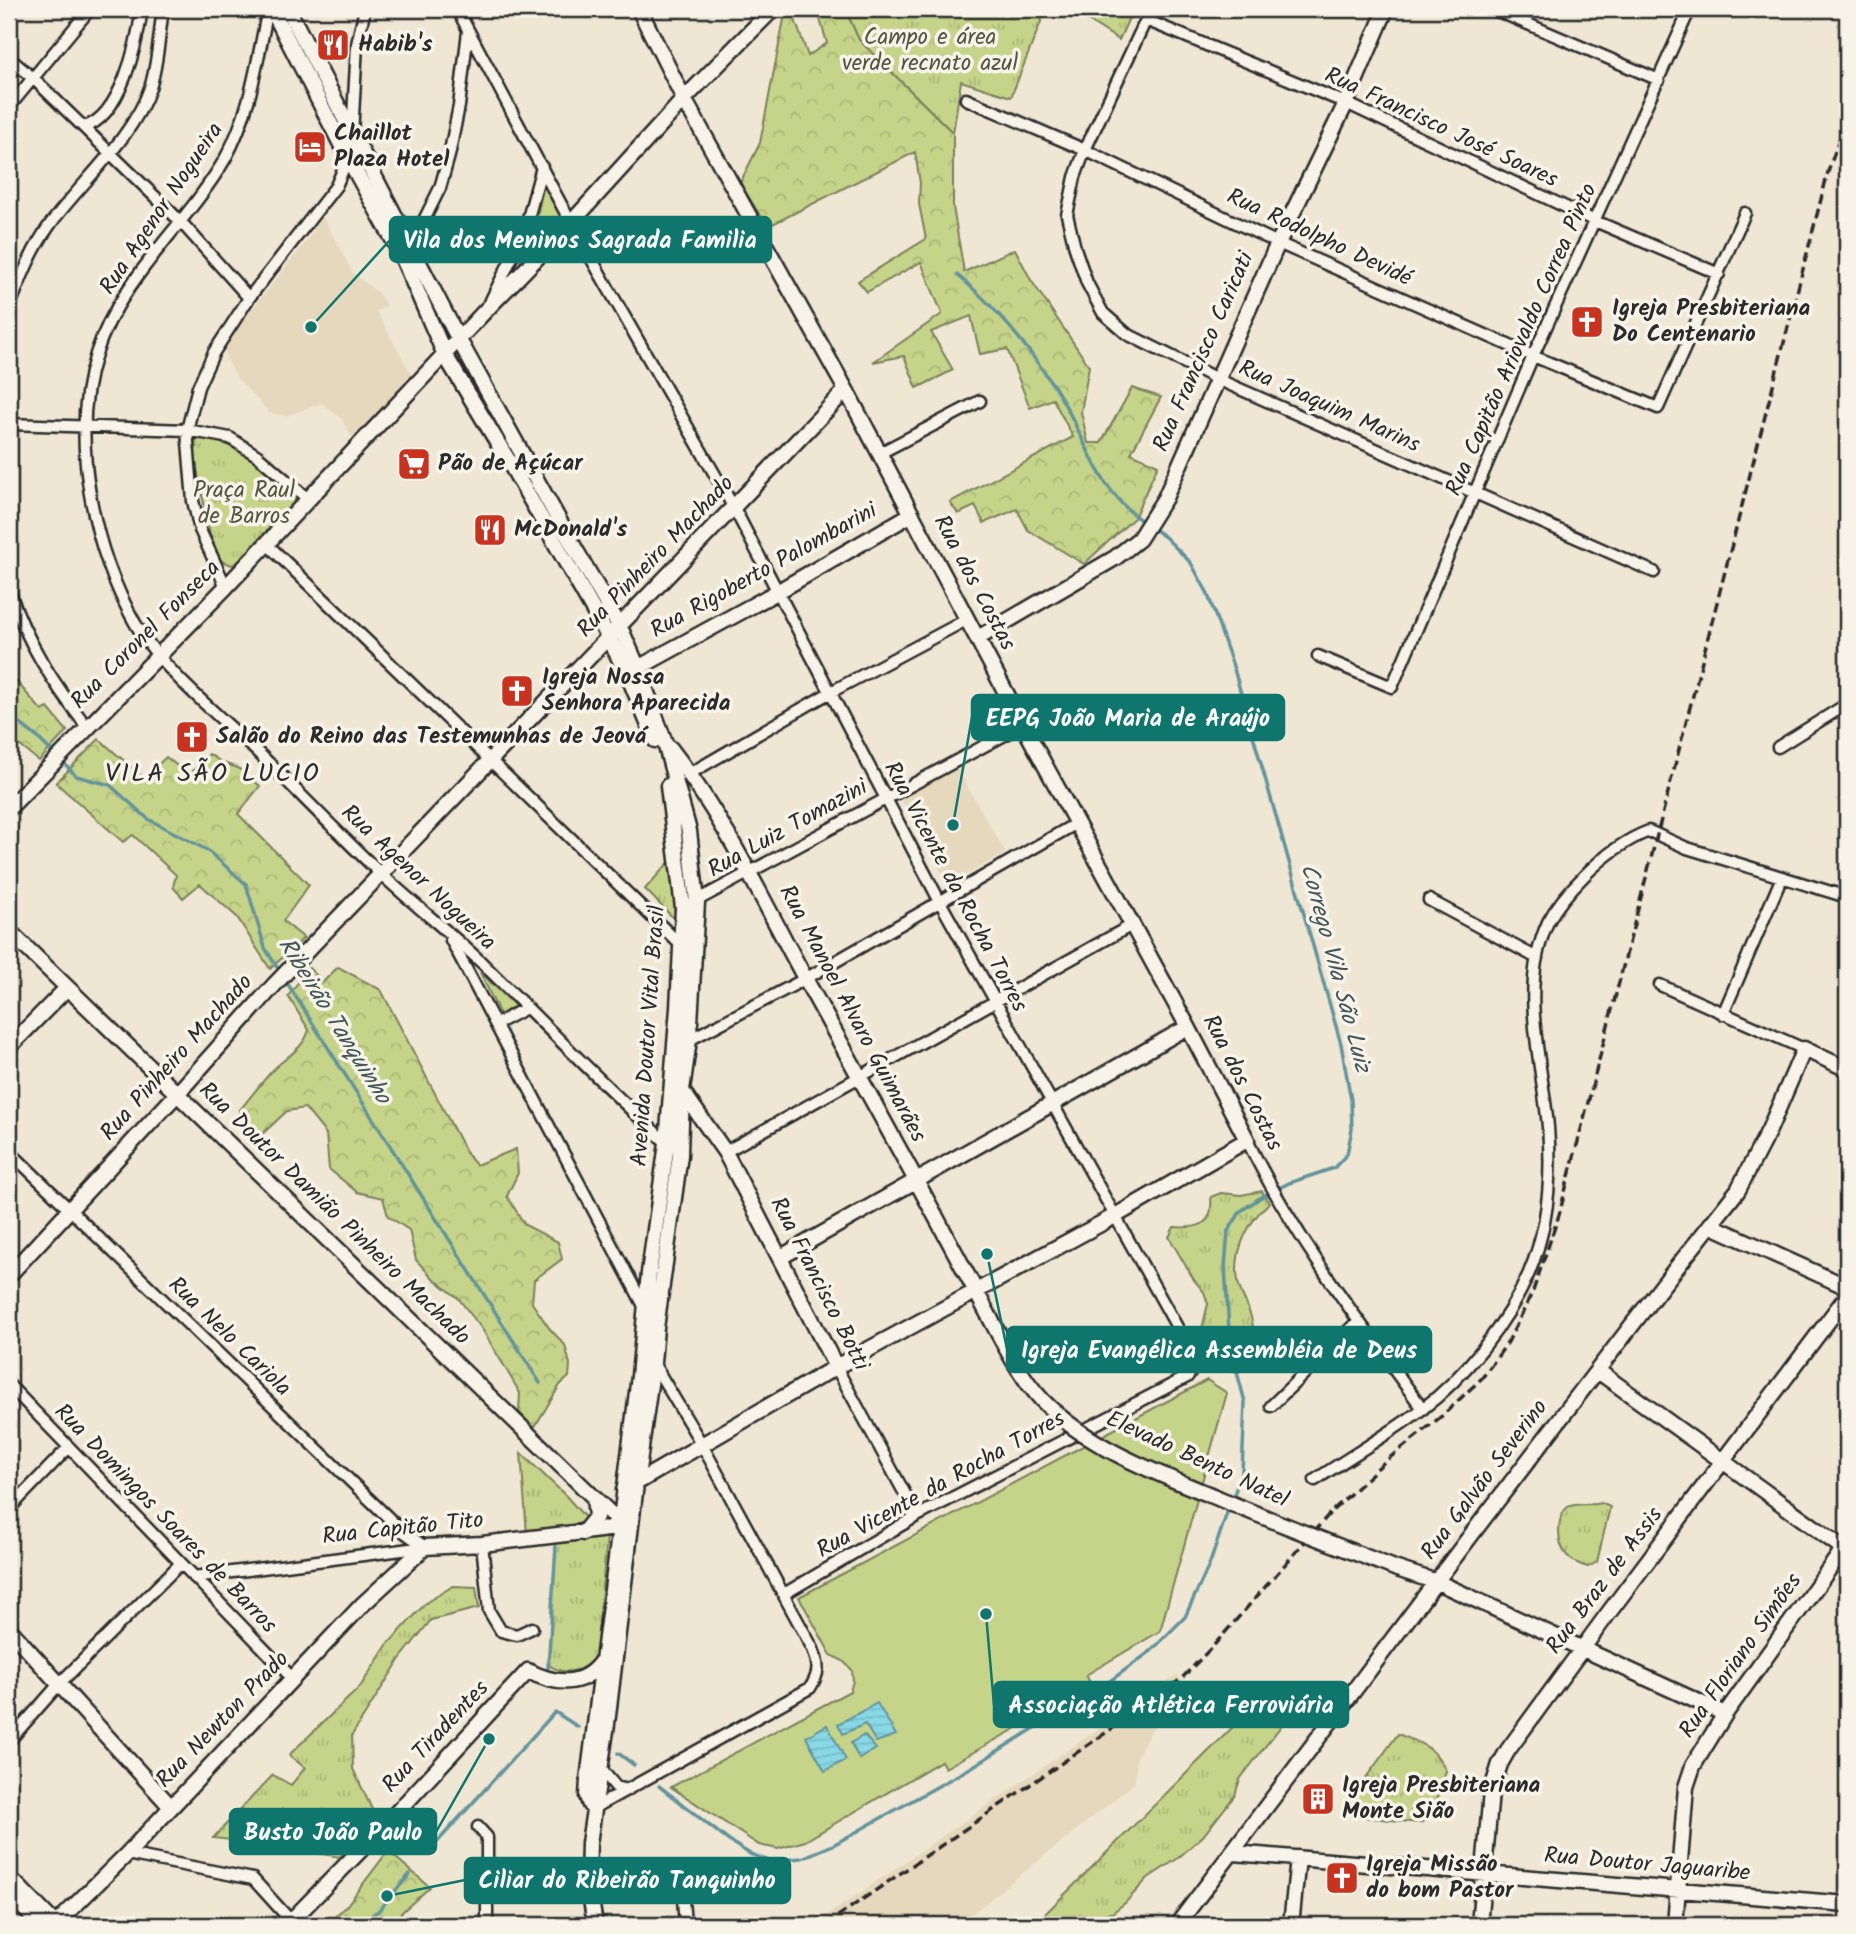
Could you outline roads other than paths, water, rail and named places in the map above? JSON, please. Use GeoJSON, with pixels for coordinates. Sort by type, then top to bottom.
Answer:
{"type":"FeatureCollection","features":[{"type":"Feature","properties":{"kind":"street"},"geometry":{"type":"LineString","coordinates":[[9,107],[89,9]]}},
{"type":"Feature","properties":{"kind":"street"},"geometry":{"type":"LineString","coordinates":[[84,127],[94,125],[121,90],[142,9]]}},
{"type":"Feature","properties":{"kind":"street"},"geometry":{"type":"LineString","coordinates":[[9,308],[23,273],[47,228],[110,152],[142,106],[150,88],[163,9]]}},
{"type":"Feature","properties":{"kind":"street","name":"Avenida Doutor Vital Brasil"},"geometry":{"type":"LineString","coordinates":[[270,9],[348,159],[406,248],[620,626],[665,743],[689,831],[694,958],[689,1040],[681,1090],[680,1155],[653,1363],[603,1659],[594,1741],[598,1766]]}},
{"type":"Feature","properties":{"kind":"street","name":"Rua Agenor Nogueira"},"geometry":{"type":"LineString","coordinates":[[270,9],[243,123],[224,159],[181,222],[129,287],[96,354],[83,426],[90,490],[100,542],[113,580],[137,626],[159,657],[380,874],[479,960],[680,1155]]}},
{"type":"Feature","properties":{"kind":"street","name":"Avenida Doutor Vital Brasil"},"geometry":{"type":"LineString","coordinates":[[288,9],[406,248],[445,355],[518,476],[631,682],[656,742],[667,783],[690,905],[681,946],[667,1143],[649,1273],[630,1487]]}},
{"type":"Feature","properties":{"kind":"street"},"geometry":{"type":"LineString","coordinates":[[226,587],[200,530],[193,501],[187,430],[198,387],[214,352],[249,298],[336,186],[348,159],[358,44],[365,9]]}},
{"type":"Feature","properties":{"kind":"street","name":"Rua Vicente da Rocha Torres"},"geometry":{"type":"LineString","coordinates":[[457,9],[571,222],[734,508],[939,901],[1197,1363],[1187,1377],[917,1516],[784,1594]]}},
{"type":"Feature","properties":{"kind":"street","name":"Rua dos Costas"},"geometry":{"type":"LineString","coordinates":[[639,9],[684,99],[846,390],[1023,725],[1188,1027],[1278,1201],[1315,1261],[1423,1409]]}},
{"type":"Feature","properties":{"kind":"street","name":"Rua Coronel Fonseca"},"geometry":{"type":"LineString","coordinates":[[9,808],[226,587],[684,99],[773,9]]}},
{"type":"Feature","properties":{"kind":"street","name":"Rua Joaquim Marins"},"geometry":{"type":"LineString","coordinates":[[1151,9],[1085,150],[1075,177],[1067,215],[1087,283],[1103,313],[1127,334],[1217,379],[1654,572]]}},
{"type":"Feature","properties":{"kind":"street","name":"Rua Francisco Caricati"},"geometry":{"type":"LineString","coordinates":[[978,638],[1115,558],[1139,539],[1165,498],[1278,243],[1346,103],[1386,9]]}},
{"type":"Feature","properties":{"kind":"street"},"geometry":{"type":"LineString","coordinates":[[1493,9],[1658,80]]}},
{"type":"Feature","properties":{"kind":"street","name":"Rua Capitão Ariovaldo Correa Pinto"},"geometry":{"type":"LineString","coordinates":[[1318,656],[1392,687],[1533,356],[1690,9]]}},
{"type":"Feature","properties":{"kind":"street","name":"Rua Francisco José Soares"},"geometry":{"type":"LineString","coordinates":[[1146,20],[1346,103],[1595,221],[1719,274]]}},
{"type":"Feature","properties":{"kind":"street"},"geometry":{"type":"LineString","coordinates":[[406,248],[440,188],[459,106],[468,31]]}},
{"type":"Feature","properties":{"kind":"street"},"geometry":{"type":"LineString","coordinates":[[9,58],[181,222],[249,298]]}},
{"type":"Feature","properties":{"kind":"street","name":"Rua Rodolpho Devidé"},"geometry":{"type":"LineString","coordinates":[[966,99],[1085,150],[1278,243],[1658,408],[1719,274]]}},
{"type":"Feature","properties":{"kind":"street"},"geometry":{"type":"LineString","coordinates":[[485,311],[517,249],[533,204],[542,167]]}},
{"type":"Feature","properties":{"kind":"street"},"geometry":{"type":"LineString","coordinates":[[1719,274],[1745,213]]}},
{"type":"Feature","properties":{"kind":"street","name":"Rua Pinheiro Machado"},"geometry":{"type":"LineString","coordinates":[[9,1275],[275,984],[846,390]]}},
{"type":"Feature","properties":{"kind":"street"},"geometry":{"type":"LineString","coordinates":[[880,453],[980,401]]}},
{"type":"Feature","properties":{"kind":"street"},"geometry":{"type":"LineString","coordinates":[[9,424],[187,430],[222,436],[244,445],[309,500]]}},
{"type":"Feature","properties":{"kind":"street","name":"Rua Rigoberto Palombarini"},"geometry":{"type":"LineString","coordinates":[[638,668],[778,592],[912,514]]}},
{"type":"Feature","properties":{"kind":"street"},"geometry":{"type":"LineString","coordinates":[[267,544],[694,958]]}},
{"type":"Feature","properties":{"kind":"street"},"geometry":{"type":"LineString","coordinates":[[9,590],[21,625],[48,674],[87,727]]}},
{"type":"Feature","properties":{"kind":"street"},"geometry":{"type":"LineString","coordinates":[[690,774],[829,693],[968,619]]}},
{"type":"Feature","properties":{"kind":"street"},"geometry":{"type":"LineString","coordinates":[[1778,747],[1847,704]]}},
{"type":"Feature","properties":{"kind":"street","name":"Rua Luiz Tomazini"},"geometry":{"type":"LineString","coordinates":[[690,905],[1023,725]]}},
{"type":"Feature","properties":{"kind":"street","name":"Rua Manoel Alvaro Guimarães"},"geometry":{"type":"LineString","coordinates":[[665,743],[690,774],[750,872],[988,1314]]}},
{"type":"Feature","properties":{"kind":"street"},"geometry":{"type":"LineString","coordinates":[[689,1040],[806,979],[1077,823]]}},
{"type":"Feature","properties":{"kind":"street"},"geometry":{"type":"LineString","coordinates":[[1315,1480],[1423,1409],[1452,1382],[1510,1310],[1529,1272],[1544,1227],[1549,1165],[1548,1127],[1538,1065],[1533,986],[1537,958],[1548,922],[1564,897],[1592,867],[1629,840],[1649,831],[1687,848],[1847,897]]}},
{"type":"Feature","properties":{"kind":"street"},"geometry":{"type":"LineString","coordinates":[[1723,1014],[1782,877]]}},
{"type":"Feature","properties":{"kind":"street"},"geometry":{"type":"LineString","coordinates":[[1429,900],[1537,958]]}},
{"type":"Feature","properties":{"kind":"street"},"geometry":{"type":"LineString","coordinates":[[725,1153],[1132,925]]}},
{"type":"Feature","properties":{"kind":"street","name":"Rua Doutor Damião Pinheiro Machado"},"geometry":{"type":"LineString","coordinates":[[9,931],[594,1497],[625,1523]]}},
{"type":"Feature","properties":{"kind":"street"},"geometry":{"type":"LineString","coordinates":[[448,934],[646,1309]]}},
{"type":"Feature","properties":{"kind":"street"},"geometry":{"type":"LineString","coordinates":[[472,978],[479,960]]}},
{"type":"Feature","properties":{"kind":"street"},"geometry":{"type":"LineString","coordinates":[[1660,985],[1847,1069]]}},
{"type":"Feature","properties":{"kind":"street"},"geometry":{"type":"LineString","coordinates":[[9,1047],[67,988]]}},
{"type":"Feature","properties":{"kind":"street"},"geometry":{"type":"LineString","coordinates":[[496,1024],[526,1008]]}},
{"type":"Feature","properties":{"kind":"street"},"geometry":{"type":"LineString","coordinates":[[781,1257],[1188,1027]]}},
{"type":"Feature","properties":{"kind":"street","name":"Rua Galvão Severino"},"geometry":{"type":"LineString","coordinates":[[1178,1925],[1738,1190],[1752,1166],[1804,1049]]}},
{"type":"Feature","properties":{"kind":"street","name":"Rua Francisco Botti"},"geometry":{"type":"LineString","coordinates":[[672,1077],[725,1153],[917,1516]]}},
{"type":"Feature","properties":{"kind":"street"},"geometry":{"type":"LineString","coordinates":[[630,1487],[701,1443],[836,1367],[1115,1216],[1247,1140]]}},
{"type":"Feature","properties":{"kind":"street","name":"Rua Nelo Cariola"},"geometry":{"type":"LineString","coordinates":[[9,1151],[400,1529],[425,1547]]}},
{"type":"Feature","properties":{"kind":"street"},"geometry":{"type":"LineString","coordinates":[[1710,1225],[1847,1287]]}},
{"type":"Feature","properties":{"kind":"street"},"geometry":{"type":"LineString","coordinates":[[625,1267],[649,1273],[664,1269]]}},
{"type":"Feature","properties":{"kind":"street","name":"Rua Braz de Assis"},"geometry":{"type":"LineString","coordinates":[[1479,1925],[1491,1792],[1500,1764],[1521,1731],[1847,1296]]}},
{"type":"Feature","properties":{"kind":"street","name":"Elevado Bento Natel"},"geometry":{"type":"LineString","coordinates":[[988,1314],[1014,1363],[1041,1399],[1067,1422],[1126,1458],[1324,1542],[1437,1582],[1725,1714]]}},
{"type":"Feature","properties":{"kind":"street"},"geometry":{"type":"LineString","coordinates":[[1271,1406],[1358,1321]]}},
{"type":"Feature","properties":{"kind":"street"},"geometry":{"type":"LineString","coordinates":[[594,1808],[810,1688],[818,1676],[818,1663],[784,1594],[701,1443],[642,1346]]}},
{"type":"Feature","properties":{"kind":"street"},"geometry":{"type":"LineString","coordinates":[[1598,1371],[1723,1463],[1846,1548]]}},
{"type":"Feature","properties":{"kind":"street","name":"Rua Domingos Soares de Barros"},"geometry":{"type":"LineString","coordinates":[[9,1385],[293,1679]]}},
{"type":"Feature","properties":{"kind":"street"},"geometry":{"type":"LineString","coordinates":[[9,1509],[68,1448]]}},
{"type":"Feature","properties":{"kind":"street"},"geometry":{"type":"LineString","coordinates":[[583,1533],[596,1517],[594,1497]]}},
{"type":"Feature","properties":{"kind":"street","name":"Avenida Doutor Vital Brasil"},"geometry":{"type":"LineString","coordinates":[[598,1766],[607,1724],[625,1523]]}},
{"type":"Feature","properties":{"kind":"street","name":"Rua Capitão Tito"},"geometry":{"type":"LineString","coordinates":[[194,1577],[425,1547],[583,1533],[625,1523]]}},
{"type":"Feature","properties":{"kind":"street"},"geometry":{"type":"LineString","coordinates":[[482,1544],[489,1611],[500,1631],[517,1635],[532,1628]]}},
{"type":"Feature","properties":{"kind":"street","name":"Rua Newton Prado"},"geometry":{"type":"LineString","coordinates":[[55,1925],[127,1854],[362,1605],[425,1547]]}},
{"type":"Feature","properties":{"kind":"street","name":"Rua Floriano Simões"},"geometry":{"type":"LineString","coordinates":[[1675,1925],[1686,1787],[1693,1766],[1725,1714],[1846,1548]]}},
{"type":"Feature","properties":{"kind":"street"},"geometry":{"type":"LineString","coordinates":[[9,1741],[60,1683],[180,1564]]}},
{"type":"Feature","properties":{"kind":"street"},"geometry":{"type":"LineString","coordinates":[[9,1629],[171,1807]]}},
{"type":"Feature","properties":{"kind":"street","name":"Rua Tiradentes"},"geometry":{"type":"LineString","coordinates":[[289,1923],[388,1822],[528,1671],[543,1679],[567,1683],[595,1670],[603,1659]]}},
{"type":"Feature","properties":{"kind":"street"},"geometry":{"type":"LineString","coordinates":[[598,1766],[616,1787],[628,1790]]}},
{"type":"Feature","properties":{"kind":"street"},"geometry":{"type":"LineString","coordinates":[[595,1925],[589,1880],[589,1843],[598,1766]]}},
{"type":"Feature","properties":{"kind":"street"},"geometry":{"type":"LineString","coordinates":[[478,1827],[487,1836],[487,1925]]}},
{"type":"Feature","properties":{"kind":"street","name":"Rua Doutor Jaguaribe"},"geometry":{"type":"LineString","coordinates":[[1234,1853],[1847,1904]]}},
{"type":"Feature","properties":{"kind":"street"},"geometry":{"type":"LineString","coordinates":[[127,1854],[253,1879],[289,1923]]}},
{"type":"Feature","properties":{"kind":"street"},"geometry":{"type":"LineString","coordinates":[[1291,1925],[1298,1858]]}},
{"type":"Feature","properties":{"kind":"street"},"geometry":{"type":"LineString","coordinates":[[589,1880],[681,1873],[685,1925]]}},
{"type":"Feature","properties":{"kind":"street"},"geometry":{"type":"LineString","coordinates":[[9,1877],[55,1925]]}},
{"type":"Feature","properties":{"kind":"street"},"geometry":{"type":"LineString","coordinates":[[9,1893],[40,1925]]}},
{"type":"Feature","properties":{"kind":"water"},"geometry":{"type":"Polygon","coordinates":[[[877,1703],[896,1735],[876,1742],[865,1724],[843,1734],[838,1724],[877,1703]]]}},
{"type":"Feature","properties":{"kind":"water"},"geometry":{"type":"Polygon","coordinates":[[[827,1725],[846,1760],[825,1771],[806,1737],[827,1725]]]}},
{"type":"Feature","properties":{"kind":"water"},"geometry":{"type":"Polygon","coordinates":[[[864,1735],[876,1749],[859,1759],[851,1743],[864,1735]]]}},
{"type":"Feature","properties":{"kind":"waterway","name":"Corrego Vila São Luiz"},"geometry":{"type":"LineString","coordinates":[[957,275],[985,300],[1022,342],[1055,388],[1114,495],[1146,524]]}},
{"type":"Feature","properties":{"kind":"waterway","name":"Corrego Vila São Luiz"},"geometry":{"type":"LineString","coordinates":[[1152,528],[1191,563],[1207,592],[1234,669],[1341,1044],[1351,1100],[1352,1129],[1347,1154],[1334,1168],[1289,1183],[1261,1197],[1241,1211],[1228,1231],[1225,1267],[1230,1346],[1245,1402],[1242,1472],[1232,1500]]}},
{"type":"Feature","properties":{"kind":"waterway","name":"Ribeirão Tanquinho"},"geometry":{"type":"LineString","coordinates":[[9,715],[55,755]]}},
{"type":"Feature","properties":{"kind":"waterway","name":"Ribeirão Tanquinho"},"geometry":{"type":"LineString","coordinates":[[61,760],[76,776],[110,785],[148,819],[207,850],[246,884],[265,948],[280,972]]}},
{"type":"Feature","properties":{"kind":"waterway","name":"Ribeirão Tanquinho"},"geometry":{"type":"LineString","coordinates":[[284,978],[540,1383]]}},
{"type":"Feature","properties":{"kind":"waterway","name":"Corrego Vila São Luiz"},"geometry":{"type":"LineString","coordinates":[[659,1786],[729,1841],[750,1854],[769,1861],[802,1858],[833,1845],[972,1767],[1110,1681],[1151,1651],[1185,1617],[1210,1563],[1229,1507]]}},
{"type":"Feature","properties":{"kind":"waterway","name":"Ribeirão Tanquinho"},"geometry":{"type":"LineString","coordinates":[[548,1668],[556,1547]]}},
{"type":"Feature","properties":{"kind":"waterway","name":"Ribeirão Tanquinho"},"geometry":{"type":"LineString","coordinates":[[431,1849],[555,1712],[578,1727]]}},
{"type":"Feature","properties":{"kind":"waterway","name":"Corrego Vila São Luiz"},"geometry":{"type":"LineString","coordinates":[[618,1753],[634,1765]]}},
{"type":"Feature","properties":{"kind":"waterway","name":"Ribeirão Tanquinho"},"geometry":{"type":"LineString","coordinates":[[361,1925],[379,1910],[410,1874]]}},
{"type":"Feature","properties":{"kind":"railway"},"geometry":{"type":"LineString","coordinates":[[825,1925],[1181,1679],[1331,1512],[1482,1378],[1508,1342],[1533,1291],[1559,1215],[1828,172],[1847,116]]}},
{"type":"Feature","properties":{"kind":"place","name":"Habib's"},"geometry":{"type":"Point","coordinates":[333,45]}},
{"type":"Feature","properties":{"kind":"place","name":"Chaillot Plaza Hotel"},"geometry":{"type":"Point","coordinates":[310,147]}},
{"type":"Feature","properties":{"kind":"place","name":"Igreja Presbiteriana Do Centenario"},"geometry":{"type":"Point","coordinates":[1587,322]}},
{"type":"Feature","properties":{"kind":"place","name":"Vila dos Meninos Sagrada Familia"},"geometry":{"type":"Point","coordinates":[311,327]}},
{"type":"Feature","properties":{"kind":"place","name":"Pão de Açúcar"},"geometry":{"type":"Point","coordinates":[414,464]}},
{"type":"Feature","properties":{"kind":"place","name":"McDonald's"},"geometry":{"type":"Point","coordinates":[490,530]}},
{"type":"Feature","properties":{"kind":"place","name":"Igreja Nossa Senhora Aparecida"},"geometry":{"type":"Point","coordinates":[517,691]}},
{"type":"Feature","properties":{"kind":"place","name":"Salão do Reino das Testemunhas de Jeová"},"geometry":{"type":"Point","coordinates":[192,737]}},
{"type":"Feature","properties":{"kind":"place","name":"EEPG João Maria de Araújo"},"geometry":{"type":"Point","coordinates":[953,825]}},
{"type":"Feature","properties":{"kind":"place","name":"Igreja Evangélica Assembléia de Deus"},"geometry":{"type":"Point","coordinates":[987,1254]}},
{"type":"Feature","properties":{"kind":"place","name":"Associação Atlética Ferroviária"},"geometry":{"type":"Point","coordinates":[986,1614]}},
{"type":"Feature","properties":{"kind":"place","name":"Busto João Paulo"},"geometry":{"type":"Point","coordinates":[489,1739]}},
{"type":"Feature","properties":{"kind":"place","name":"Igreja Presbiteriana Monte Sião"},"geometry":{"type":"Point","coordinates":[1318,1799]}},
{"type":"Feature","properties":{"kind":"place","name":"Igreja Missão do bom Pastor"},"geometry":{"type":"Point","coordinates":[1342,1878]}},
{"type":"Feature","properties":{"kind":"place","name":"Ciliar do Ribeirão Tanquinho"},"geometry":{"type":"Point","coordinates":[387,1896]}},
{"type":"Feature","properties":{"kind":"district","name":"VILA SÃO LUCIO"},"geometry":{"type":"Point","coordinates":[213,774]}},
{"type":"Feature","properties":{"kind":"park label","name":"Campo e área verde recnato azul"},"geometry":{"type":"Point","coordinates":[930,51]}},
{"type":"Feature","properties":{"kind":"park label","name":"Praça Raul de Barros"},"geometry":{"type":"Point","coordinates":[244,504]}}]}
